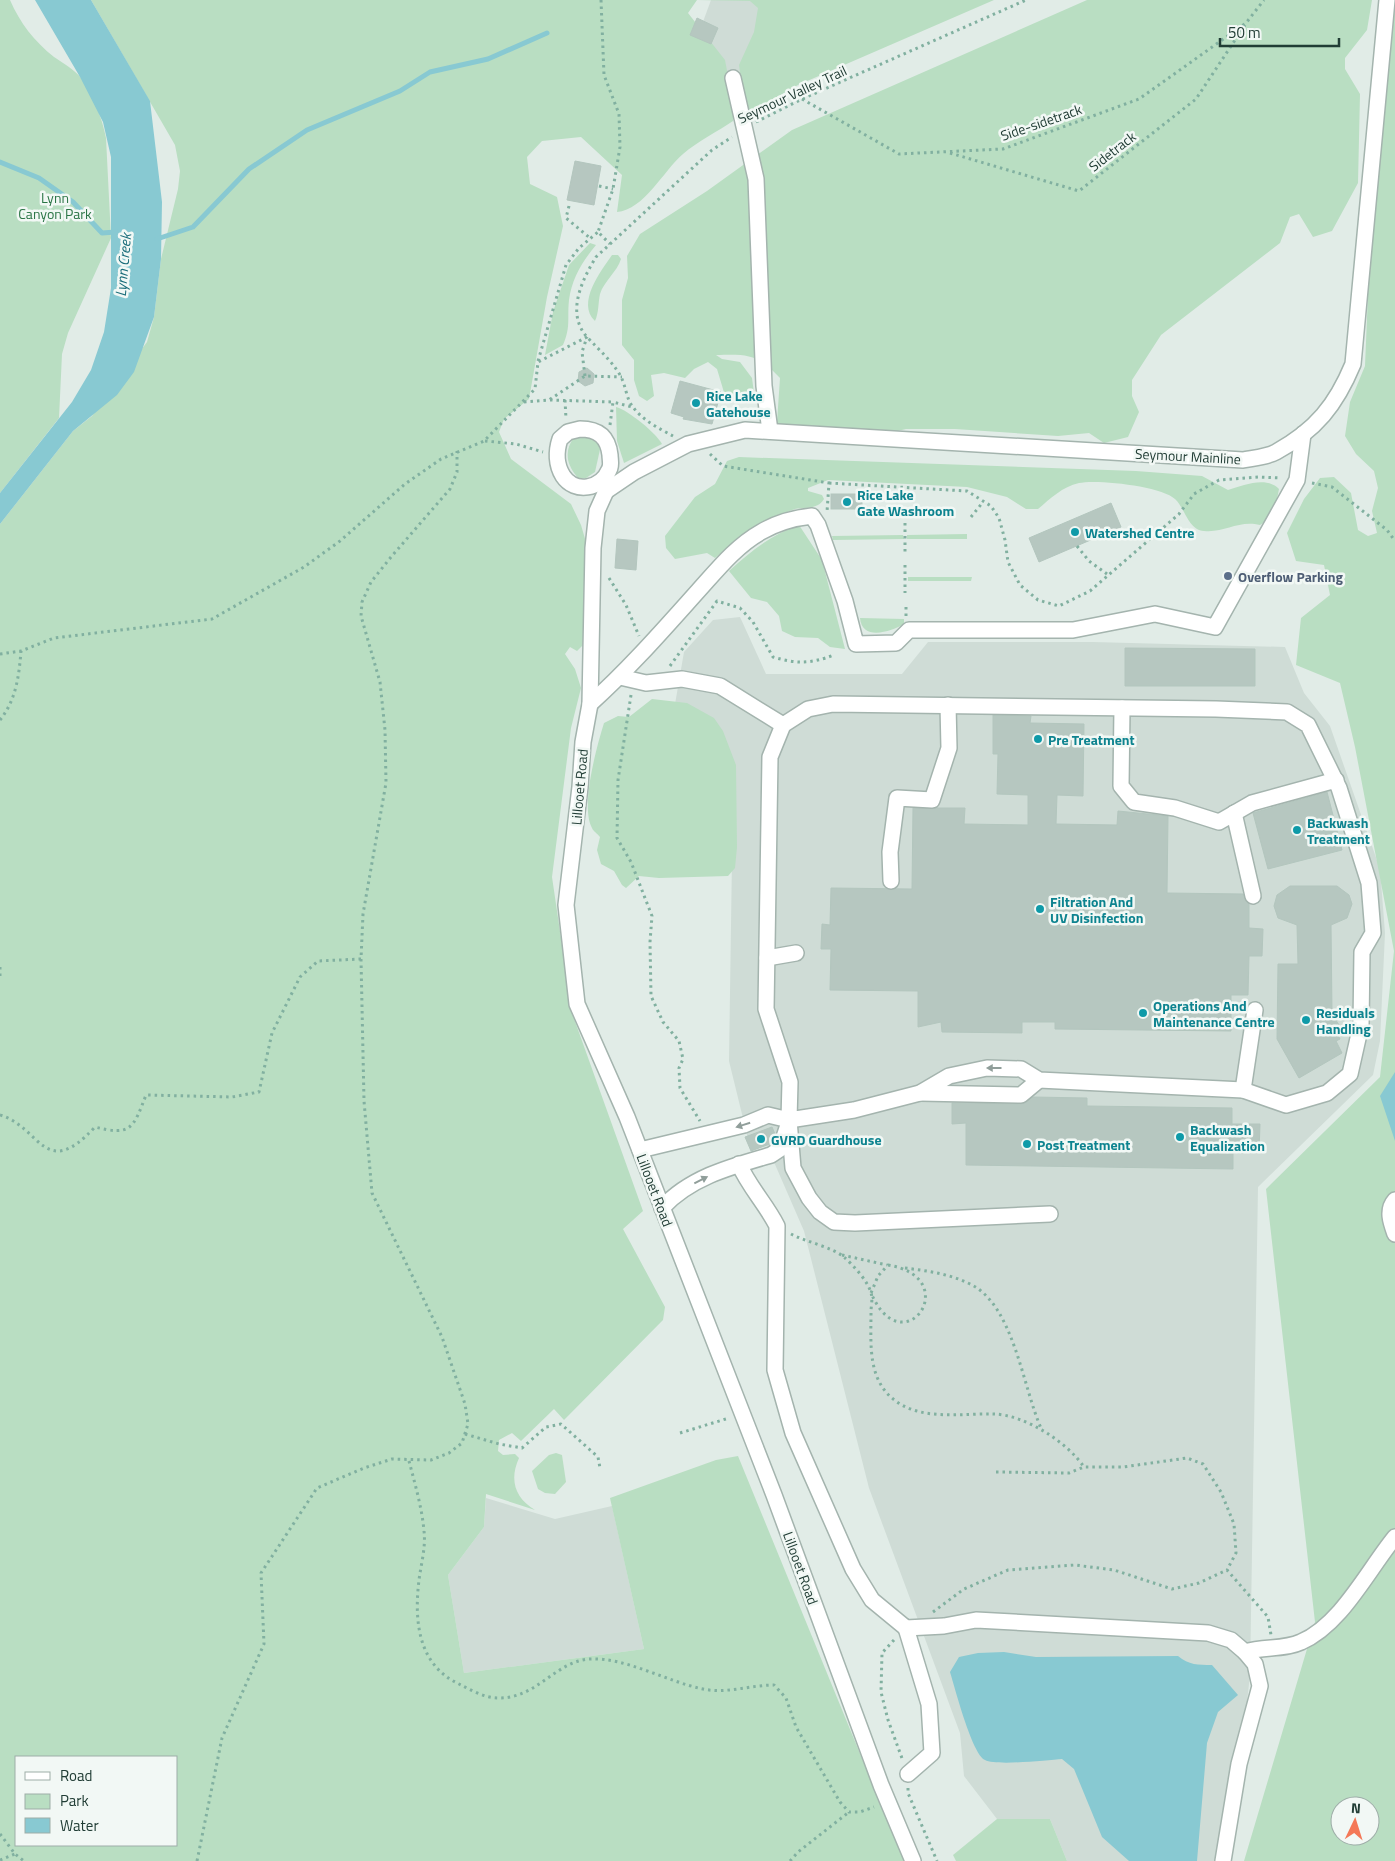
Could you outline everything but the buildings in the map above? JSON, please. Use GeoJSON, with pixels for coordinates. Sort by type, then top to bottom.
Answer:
{"type":"FeatureCollection","features":[{"type":"Feature","properties":{"kind":"street","name":"Seymour Mainline"},"geometry":{"type":"LineString","coordinates":[[602,487],[688,444],[744,430],[1243,460],[1275,452],[1303,434],[1327,414],[1343,388],[1353,364],[1387,0]]}},
{"type":"Feature","properties":{"kind":"street"},"geometry":{"type":"LineString","coordinates":[[733,78],[756,179],[764,386],[770,431]]}},
{"type":"Feature","properties":{"kind":"street"},"geometry":{"type":"LineString","coordinates":[[576,429],[592,429],[600,433],[608,444],[611,466],[602,487],[576,487],[567,481],[559,467],[557,455],[560,439],[576,429]]}},
{"type":"Feature","properties":{"kind":"street"},"geometry":{"type":"LineString","coordinates":[[590,704],[620,677],[730,556],[746,542],[785,520],[812,516],[818,525],[831,559],[856,644],[896,643],[909,630],[1073,630],[1155,614],[1215,627],[1297,480],[1303,434]]}},
{"type":"Feature","properties":{"kind":"street","name":"Lillooet Road"},"geometry":{"type":"LineString","coordinates":[[602,487],[593,548],[590,704],[582,742],[580,787],[566,905],[577,1004],[640,1150],[742,1414],[881,1785],[913,1861]]}},
{"type":"Feature","properties":{"kind":"street"},"geometry":{"type":"LineString","coordinates":[[620,677],[646,683],[682,679],[720,686],[783,725]]}},
{"type":"Feature","properties":{"kind":"street"},"geometry":{"type":"LineString","coordinates":[[640,1150],[744,1125],[768,1116],[789,1120],[854,1110],[920,1092],[950,1076],[987,1068],[1021,1069],[1039,1080],[1243,1090],[1286,1105],[1327,1093],[1350,1074],[1361,1025],[1362,952],[1373,933],[1369,883],[1336,780],[1308,725],[1287,712],[833,704],[808,709],[783,725],[770,756],[766,1010],[790,1082],[789,1120],[793,1168],[809,1198],[820,1212],[834,1222],[855,1223],[1050,1214]]}},
{"type":"Feature","properties":{"kind":"street"},"geometry":{"type":"LineString","coordinates":[[891,881],[890,852],[897,798],[932,800],[950,748],[948,706]]}},
{"type":"Feature","properties":{"kind":"street"},"geometry":{"type":"LineString","coordinates":[[1122,708],[1121,786],[1134,802],[1175,808],[1219,822],[1252,804],[1336,780]]}},
{"type":"Feature","properties":{"kind":"street"},"geometry":{"type":"LineString","coordinates":[[1234,813],[1253,896]]}},
{"type":"Feature","properties":{"kind":"street"},"geometry":{"type":"LineString","coordinates":[[767,958],[796,953]]}},
{"type":"Feature","properties":{"kind":"street"},"geometry":{"type":"LineString","coordinates":[[1243,1090],[1254,1010]]}},
{"type":"Feature","properties":{"kind":"street"},"geometry":{"type":"LineString","coordinates":[[920,1092],[1021,1094],[1039,1080]]}},
{"type":"Feature","properties":{"kind":"street"},"geometry":{"type":"LineString","coordinates":[[662,1208],[672,1197],[692,1184],[739,1164],[771,1155],[780,1149],[789,1120]]}},
{"type":"Feature","properties":{"kind":"street"},"geometry":{"type":"LineString","coordinates":[[739,1164],[747,1182],[769,1211],[777,1226],[775,1370],[793,1433],[854,1569],[872,1600],[906,1628],[929,1704],[932,1753],[908,1774]]}},
{"type":"Feature","properties":{"kind":"street"},"geometry":{"type":"LineString","coordinates":[[1395,1200],[1390,1210],[1391,1224],[1395,1234]]}},
{"type":"Feature","properties":{"kind":"street"},"geometry":{"type":"LineString","coordinates":[[1245,1652],[1287,1647],[1302,1642],[1317,1633],[1342,1609],[1395,1537]]}},
{"type":"Feature","properties":{"kind":"street"},"geometry":{"type":"LineString","coordinates":[[906,1628],[944,1626],[976,1620],[1208,1633],[1231,1640],[1255,1664],[1260,1686],[1239,1764],[1224,1861]]}},
{"type":"Feature","properties":{"kind":"path"},"geometry":{"type":"LineString","coordinates":[[484,441],[510,412],[524,402],[535,389],[538,362],[566,265],[590,238],[598,232],[613,189],[620,147],[620,114],[604,75],[601,0]]}},
{"type":"Feature","properties":{"kind":"path","name":"Seymour Valley Trail"},"geometry":{"type":"LineString","coordinates":[[587,337],[580,327],[577,302],[579,291],[596,257],[712,150],[745,128],[802,99],[1026,0]]}},
{"type":"Feature","properties":{"kind":"path","name":"Side-sidetrack"},"geometry":{"type":"LineString","coordinates":[[802,99],[899,154],[1003,149],[1139,99],[1246,23],[1264,0]]}},
{"type":"Feature","properties":{"kind":"path","name":"Sidetrack"},"geometry":{"type":"LineString","coordinates":[[946,152],[1079,191],[1196,99],[1246,23]]}},
{"type":"Feature","properties":{"kind":"path"},"geometry":{"type":"LineString","coordinates":[[599,186],[613,189]]}},
{"type":"Feature","properties":{"kind":"path"},"geometry":{"type":"LineString","coordinates":[[569,206],[566,218],[590,238]]}},
{"type":"Feature","properties":{"kind":"path"},"geometry":{"type":"LineString","coordinates":[[598,232],[610,244]]}},
{"type":"Feature","properties":{"kind":"path"},"geometry":{"type":"LineString","coordinates":[[538,362],[587,337]]}},
{"type":"Feature","properties":{"kind":"path"},"geometry":{"type":"LineString","coordinates":[[586,376],[582,352],[587,337]]}},
{"type":"Feature","properties":{"kind":"path"},"geometry":{"type":"LineString","coordinates":[[587,337],[603,351],[622,377],[632,407]]}},
{"type":"Feature","properties":{"kind":"path"},"geometry":{"type":"LineString","coordinates":[[549,400],[586,376],[622,377]]}},
{"type":"Feature","properties":{"kind":"path"},"geometry":{"type":"LineString","coordinates":[[524,402],[549,400],[613,402],[632,407],[656,426],[688,444],[710,453],[723,466],[829,483],[967,491],[991,506],[999,518],[1008,562],[1020,585],[1038,600],[1059,606],[1090,591],[1107,574],[1179,514],[1194,494],[1219,480],[1259,477],[1297,480],[1332,487],[1387,530],[1395,541]]}},
{"type":"Feature","properties":{"kind":"path"},"geometry":{"type":"LineString","coordinates":[[565,400],[565,415]]}},
{"type":"Feature","properties":{"kind":"path"},"geometry":{"type":"LineString","coordinates":[[608,444],[613,402]]}},
{"type":"Feature","properties":{"kind":"path"},"geometry":{"type":"LineString","coordinates":[[0,654],[21,651],[54,638],[212,619],[304,567],[340,541],[405,484],[441,459],[457,451],[484,441],[516,444],[557,455]]}},
{"type":"Feature","properties":{"kind":"path"},"geometry":{"type":"LineString","coordinates":[[197,1861],[222,1738],[264,1644],[262,1574],[317,1488],[364,1468],[392,1459],[409,1461],[431,1460],[449,1453],[462,1443],[468,1424],[465,1404],[442,1337],[372,1193],[364,1101],[361,959],[363,914],[386,783],[385,730],[380,682],[361,616],[362,602],[371,582],[450,489],[457,472],[457,451]]}},
{"type":"Feature","properties":{"kind":"path"},"geometry":{"type":"LineString","coordinates":[[827,516],[829,483]]}},
{"type":"Feature","properties":{"kind":"path"},"geometry":{"type":"LineString","coordinates":[[971,517],[983,502]]}},
{"type":"Feature","properties":{"kind":"path"},"geometry":{"type":"LineString","coordinates":[[905,523],[905,552]]}},
{"type":"Feature","properties":{"kind":"path"},"geometry":{"type":"LineString","coordinates":[[1077,546],[1088,560],[1107,574]]}},
{"type":"Feature","properties":{"kind":"path"},"geometry":{"type":"LineString","coordinates":[[905,565],[906,593]]}},
{"type":"Feature","properties":{"kind":"path"},"geometry":{"type":"LineString","coordinates":[[604,570],[626,606],[638,632],[642,654]]}},
{"type":"Feature","properties":{"kind":"path"},"geometry":{"type":"LineString","coordinates":[[667,670],[717,601],[740,608],[753,622],[774,656],[790,662],[814,662],[834,656]]}},
{"type":"Feature","properties":{"kind":"path"},"geometry":{"type":"LineString","coordinates":[[0,720],[12,700],[18,678],[21,651]]}},
{"type":"Feature","properties":{"kind":"path"},"geometry":{"type":"LineString","coordinates":[[646,683],[631,693],[631,704],[623,739],[618,780],[617,838],[631,862],[652,916],[650,942],[651,996],[663,1022],[679,1041],[683,1059],[679,1068],[680,1088],[702,1124]]}},
{"type":"Feature","properties":{"kind":"path"},"geometry":{"type":"LineString","coordinates":[[0,1115],[9,1118],[40,1144],[56,1151],[70,1149],[83,1140],[95,1127],[118,1132],[132,1126],[146,1095],[232,1097],[259,1092],[272,1033],[300,977],[318,961],[361,959]]}},
{"type":"Feature","properties":{"kind":"path"},"geometry":{"type":"LineString","coordinates":[[0,967],[0,977]]}},
{"type":"Feature","properties":{"kind":"path"},"geometry":{"type":"LineString","coordinates":[[777,1226],[800,1239],[842,1255],[905,1268],[940,1272],[973,1285],[990,1301],[1006,1325],[1041,1429]]}},
{"type":"Feature","properties":{"kind":"path"},"geometry":{"type":"LineString","coordinates":[[842,1255],[859,1273],[878,1309],[888,1319],[902,1322],[914,1319],[924,1308],[927,1296],[920,1281],[905,1268]]}},
{"type":"Feature","properties":{"kind":"path"},"geometry":{"type":"LineString","coordinates":[[888,1265],[878,1276],[871,1293],[871,1359],[878,1382],[898,1403],[930,1414],[997,1414],[1041,1429],[1076,1456],[1084,1467]]}},
{"type":"Feature","properties":{"kind":"path"},"geometry":{"type":"LineString","coordinates":[[680,1433],[742,1414]]}},
{"type":"Feature","properties":{"kind":"path"},"geometry":{"type":"LineString","coordinates":[[466,1434],[498,1444],[522,1448],[546,1427],[560,1424],[598,1457],[600,1468]]}},
{"type":"Feature","properties":{"kind":"path"},"geometry":{"type":"LineString","coordinates":[[928,1615],[964,1589],[1008,1570],[1075,1564],[1114,1570],[1172,1589],[1198,1584],[1227,1570],[1236,1553],[1234,1524],[1221,1492],[1203,1464],[1187,1458],[1123,1467],[1084,1467],[1069,1473],[996,1472]]}},
{"type":"Feature","properties":{"kind":"path"},"geometry":{"type":"LineString","coordinates":[[409,1461],[424,1531],[418,1594],[418,1632],[430,1660],[452,1681],[489,1697],[500,1698],[536,1688],[566,1666],[576,1661],[592,1659],[618,1662],[703,1690],[739,1690],[758,1685],[774,1685],[786,1698],[805,1744],[833,1792],[849,1812]]}},
{"type":"Feature","properties":{"kind":"path"},"geometry":{"type":"LineString","coordinates":[[1227,1570],[1268,1617],[1271,1627],[1270,1648]]}},
{"type":"Feature","properties":{"kind":"path"},"geometry":{"type":"LineString","coordinates":[[906,1628],[882,1653],[881,1692],[888,1720],[908,1774],[908,1793],[937,1861]]}},
{"type":"Feature","properties":{"kind":"path"},"geometry":{"type":"LineString","coordinates":[[790,1861],[798,1852],[849,1812],[860,1812],[878,1806]]}},
{"type":"Feature","properties":{"kind":"path"},"geometry":{"type":"LineString","coordinates":[[0,1834],[15,1854],[24,1861]]}},
{"type":"Feature","properties":{"kind":"path"},"geometry":{"type":"LineString","coordinates":[[0,1860],[15,1854]]}},
{"type":"Feature","properties":{"kind":"shaded area"},"geometry":{"type":"Polygon","coordinates":[[[711,0],[796,0],[737,99],[689,60],[711,0]]]}},
{"type":"Feature","properties":{"kind":"shaded area"},"geometry":{"type":"Polygon","coordinates":[[[740,617],[766,674],[902,674],[928,642],[1093,642],[1285,647],[1304,693],[1330,726],[1380,869],[1385,933],[1380,1041],[1373,1075],[1258,1187],[1250,1675],[1229,1861],[1067,1861],[1050,1819],[997,1819],[964,1776],[960,1733],[869,1488],[804,1231],[767,1146],[751,1151],[729,1061],[732,858],[674,710],[684,652],[713,620],[740,617]]]}},
{"type":"Feature","properties":{"kind":"shaded area"},"geometry":{"type":"Polygon","coordinates":[[[486,1498],[555,1519],[612,1506],[644,1649],[464,1673],[448,1575],[484,1527],[486,1498]]]}},
{"type":"Feature","properties":{"kind":"green space","name":"Lynn Canyon Park"},"geometry":{"type":"Polygon","coordinates":[[[0,0],[10,0],[23,24],[34,38],[54,57],[78,75],[93,99],[106,138],[111,238],[68,333],[62,354],[59,418],[0,493],[0,0]]]}},
{"type":"Feature","properties":{"kind":"green space"},"geometry":{"type":"Polygon","coordinates":[[[91,0],[697,0],[688,13],[725,60],[734,107],[733,121],[683,154],[645,197],[627,210],[617,212],[622,175],[581,137],[542,141],[527,157],[530,184],[557,197],[563,226],[547,297],[529,399],[504,419],[499,432],[511,459],[571,504],[581,525],[588,549],[584,644],[577,651],[570,647],[565,654],[575,669],[581,688],[571,728],[552,877],[572,1013],[643,1211],[623,1229],[665,1307],[663,1320],[564,1420],[554,1409],[521,1441],[512,1433],[499,1440],[498,1451],[503,1455],[515,1454],[519,1458],[514,1474],[516,1488],[523,1500],[535,1510],[486,1494],[484,1527],[448,1575],[464,1673],[644,1649],[610,1498],[716,1460],[738,1456],[904,1861],[0,1861],[0,524],[73,431],[92,416],[147,342],[154,317],[161,259],[178,189],[180,171],[175,145],[91,0]]]}},
{"type":"Feature","properties":{"kind":"green space"},"geometry":{"type":"Polygon","coordinates":[[[697,0],[994,0],[798,85],[754,110],[745,109],[739,65],[754,32],[758,8],[750,1],[697,0]]]}},
{"type":"Feature","properties":{"kind":"green space"},"geometry":{"type":"Polygon","coordinates":[[[1087,0],[1372,0],[1367,30],[1345,58],[1345,69],[1360,94],[1358,183],[1332,231],[1313,237],[1299,214],[1290,217],[1280,243],[1161,335],[1132,380],[1132,396],[1139,412],[1128,437],[1104,443],[1089,433],[1058,436],[955,429],[906,429],[855,441],[783,432],[777,422],[780,378],[759,360],[736,355],[716,355],[722,359],[740,362],[752,378],[754,393],[748,400],[726,399],[717,369],[708,362],[694,369],[685,378],[664,373],[651,375],[654,396],[647,401],[639,396],[634,380],[634,360],[622,345],[622,300],[628,278],[627,256],[640,234],[707,191],[792,130],[1087,0]]]}},
{"type":"Feature","properties":{"kind":"green space"},"geometry":{"type":"Polygon","coordinates":[[[1392,0],[1395,0],[1395,1861],[1244,1861],[1315,1622],[1266,1189],[1380,1077],[1394,951],[1355,747],[1340,683],[1296,665],[1301,618],[1330,595],[1324,565],[1296,561],[1287,533],[1304,499],[1320,478],[1334,477],[1351,493],[1358,530],[1368,536],[1377,533],[1372,511],[1378,488],[1374,471],[1356,454],[1345,436],[1350,402],[1365,366],[1372,198],[1387,78],[1392,0]]]}},
{"type":"Feature","properties":{"kind":"green space"},"geometry":{"type":"Polygon","coordinates":[[[590,243],[596,245],[578,271],[570,292],[568,327],[563,345],[545,355],[553,312],[569,265],[590,243]]]}},
{"type":"Feature","properties":{"kind":"green space"},"geometry":{"type":"Polygon","coordinates":[[[612,255],[618,255],[621,259],[602,289],[595,321],[590,314],[589,296],[597,278],[612,255]]]}},
{"type":"Feature","properties":{"kind":"green space"},"geometry":{"type":"Polygon","coordinates":[[[616,407],[641,422],[662,444],[624,463],[617,441],[616,407]]]}},
{"type":"Feature","properties":{"kind":"green space"},"geometry":{"type":"Polygon","coordinates":[[[576,435],[593,436],[601,445],[595,472],[586,478],[579,479],[569,463],[569,446],[576,435]]]}},
{"type":"Feature","properties":{"kind":"green space"},"geometry":{"type":"Polygon","coordinates":[[[739,457],[1136,471],[1202,476],[1228,490],[1261,482],[1274,485],[1279,489],[1271,514],[1260,525],[1245,524],[1219,530],[1204,531],[1199,530],[1190,523],[1175,499],[1168,494],[1143,487],[1099,482],[1079,483],[1062,490],[1038,509],[1026,509],[1007,497],[967,487],[828,480],[808,488],[808,491],[822,495],[824,499],[821,503],[813,507],[792,510],[761,525],[715,558],[707,553],[675,559],[666,548],[665,536],[695,497],[715,484],[727,461],[739,457]]]}},
{"type":"Feature","properties":{"kind":"green space"},"geometry":{"type":"Polygon","coordinates":[[[799,525],[822,560],[845,649],[830,647],[818,638],[795,637],[782,631],[779,616],[767,602],[751,598],[729,571],[762,544],[799,525]]]}},
{"type":"Feature","properties":{"kind":"green space"},"geometry":{"type":"Polygon","coordinates":[[[967,534],[967,539],[907,539],[907,535],[967,534]]]}},
{"type":"Feature","properties":{"kind":"green space"},"geometry":{"type":"Polygon","coordinates":[[[903,535],[904,539],[833,540],[832,536],[903,535]]]}},
{"type":"Feature","properties":{"kind":"green space"},"geometry":{"type":"Polygon","coordinates":[[[908,577],[972,577],[971,581],[908,581],[908,577]]]}},
{"type":"Feature","properties":{"kind":"green space"},"geometry":{"type":"Polygon","coordinates":[[[860,618],[904,619],[904,624],[878,633],[866,630],[860,618]]]}},
{"type":"Feature","properties":{"kind":"green space"},"geometry":{"type":"Polygon","coordinates":[[[652,699],[687,703],[714,718],[723,731],[736,765],[737,847],[735,868],[728,876],[659,878],[639,876],[626,888],[622,885],[614,871],[601,864],[597,850],[600,837],[592,828],[588,806],[591,776],[604,723],[618,716],[629,717],[652,699]]]}},
{"type":"Feature","properties":{"kind":"green space"},"geometry":{"type":"Polygon","coordinates":[[[556,1453],[562,1455],[566,1482],[555,1494],[545,1493],[538,1489],[532,1471],[549,1455],[556,1453]]]}},
{"type":"Feature","properties":{"kind":"green space"},"geometry":{"type":"Polygon","coordinates":[[[997,1819],[1050,1819],[1067,1861],[956,1861],[953,1855],[997,1819]]]}},
{"type":"Feature","properties":{"kind":"water","name":"Lynn Creek"},"geometry":{"type":"Polygon","coordinates":[[[35,0],[91,0],[150,101],[162,202],[161,259],[154,317],[134,372],[117,395],[73,431],[0,524],[0,493],[72,402],[91,370],[104,332],[111,288],[111,157],[103,122],[80,77],[35,0]]]}},
{"type":"Feature","properties":{"kind":"water"},"geometry":{"type":"Polygon","coordinates":[[[1395,1072],[1395,1141],[1380,1096],[1395,1072]]]}},
{"type":"Feature","properties":{"kind":"water"},"geometry":{"type":"Polygon","coordinates":[[[1004,1652],[1036,1657],[1178,1656],[1194,1664],[1212,1665],[1238,1695],[1218,1712],[1207,1743],[1197,1861],[1129,1861],[1102,1837],[1074,1769],[1062,1759],[1000,1763],[985,1760],[980,1755],[970,1734],[950,1672],[959,1657],[978,1653],[1004,1652]]]}},
{"type":"Feature","properties":{"kind":"waterway"},"geometry":{"type":"LineString","coordinates":[[157,239],[193,227],[249,169],[307,130],[400,91],[430,72],[488,59],[547,33]]}},
{"type":"Feature","properties":{"kind":"waterway","name":"Lynn Creek"},"geometry":{"type":"LineString","coordinates":[[0,162],[39,178],[73,202],[102,233],[116,232]]}},
{"type":"Feature","properties":{"kind":"place","name":"Rice Lake Gatehouse"},"geometry":{"type":"Point","coordinates":[696,403]}},
{"type":"Feature","properties":{"kind":"place","name":"Rice Lake Gate Washroom"},"geometry":{"type":"Point","coordinates":[847,502]}},
{"type":"Feature","properties":{"kind":"place","name":"Watershed Centre"},"geometry":{"type":"Point","coordinates":[1075,532]}},
{"type":"Feature","properties":{"kind":"place","name":"Overflow Parking"},"geometry":{"type":"Point","coordinates":[1228,576]}},
{"type":"Feature","properties":{"kind":"place","name":"Pre Treatment"},"geometry":{"type":"Point","coordinates":[1038,739]}},
{"type":"Feature","properties":{"kind":"place","name":"Backwash Treatment"},"geometry":{"type":"Point","coordinates":[1297,830]}},
{"type":"Feature","properties":{"kind":"place","name":"Filtration And UV Disinfection"},"geometry":{"type":"Point","coordinates":[1040,909]}},
{"type":"Feature","properties":{"kind":"place","name":"Operations And Maintenance Centre"},"geometry":{"type":"Point","coordinates":[1143,1013]}},
{"type":"Feature","properties":{"kind":"place","name":"Residuals Handling"},"geometry":{"type":"Point","coordinates":[1306,1020]}},
{"type":"Feature","properties":{"kind":"place","name":"Backwash Equalization"},"geometry":{"type":"Point","coordinates":[1180,1137]}},
{"type":"Feature","properties":{"kind":"place","name":"GVRD Guardhouse"},"geometry":{"type":"Point","coordinates":[761,1139]}},
{"type":"Feature","properties":{"kind":"place","name":"Post Treatment"},"geometry":{"type":"Point","coordinates":[1027,1144]}}]}
